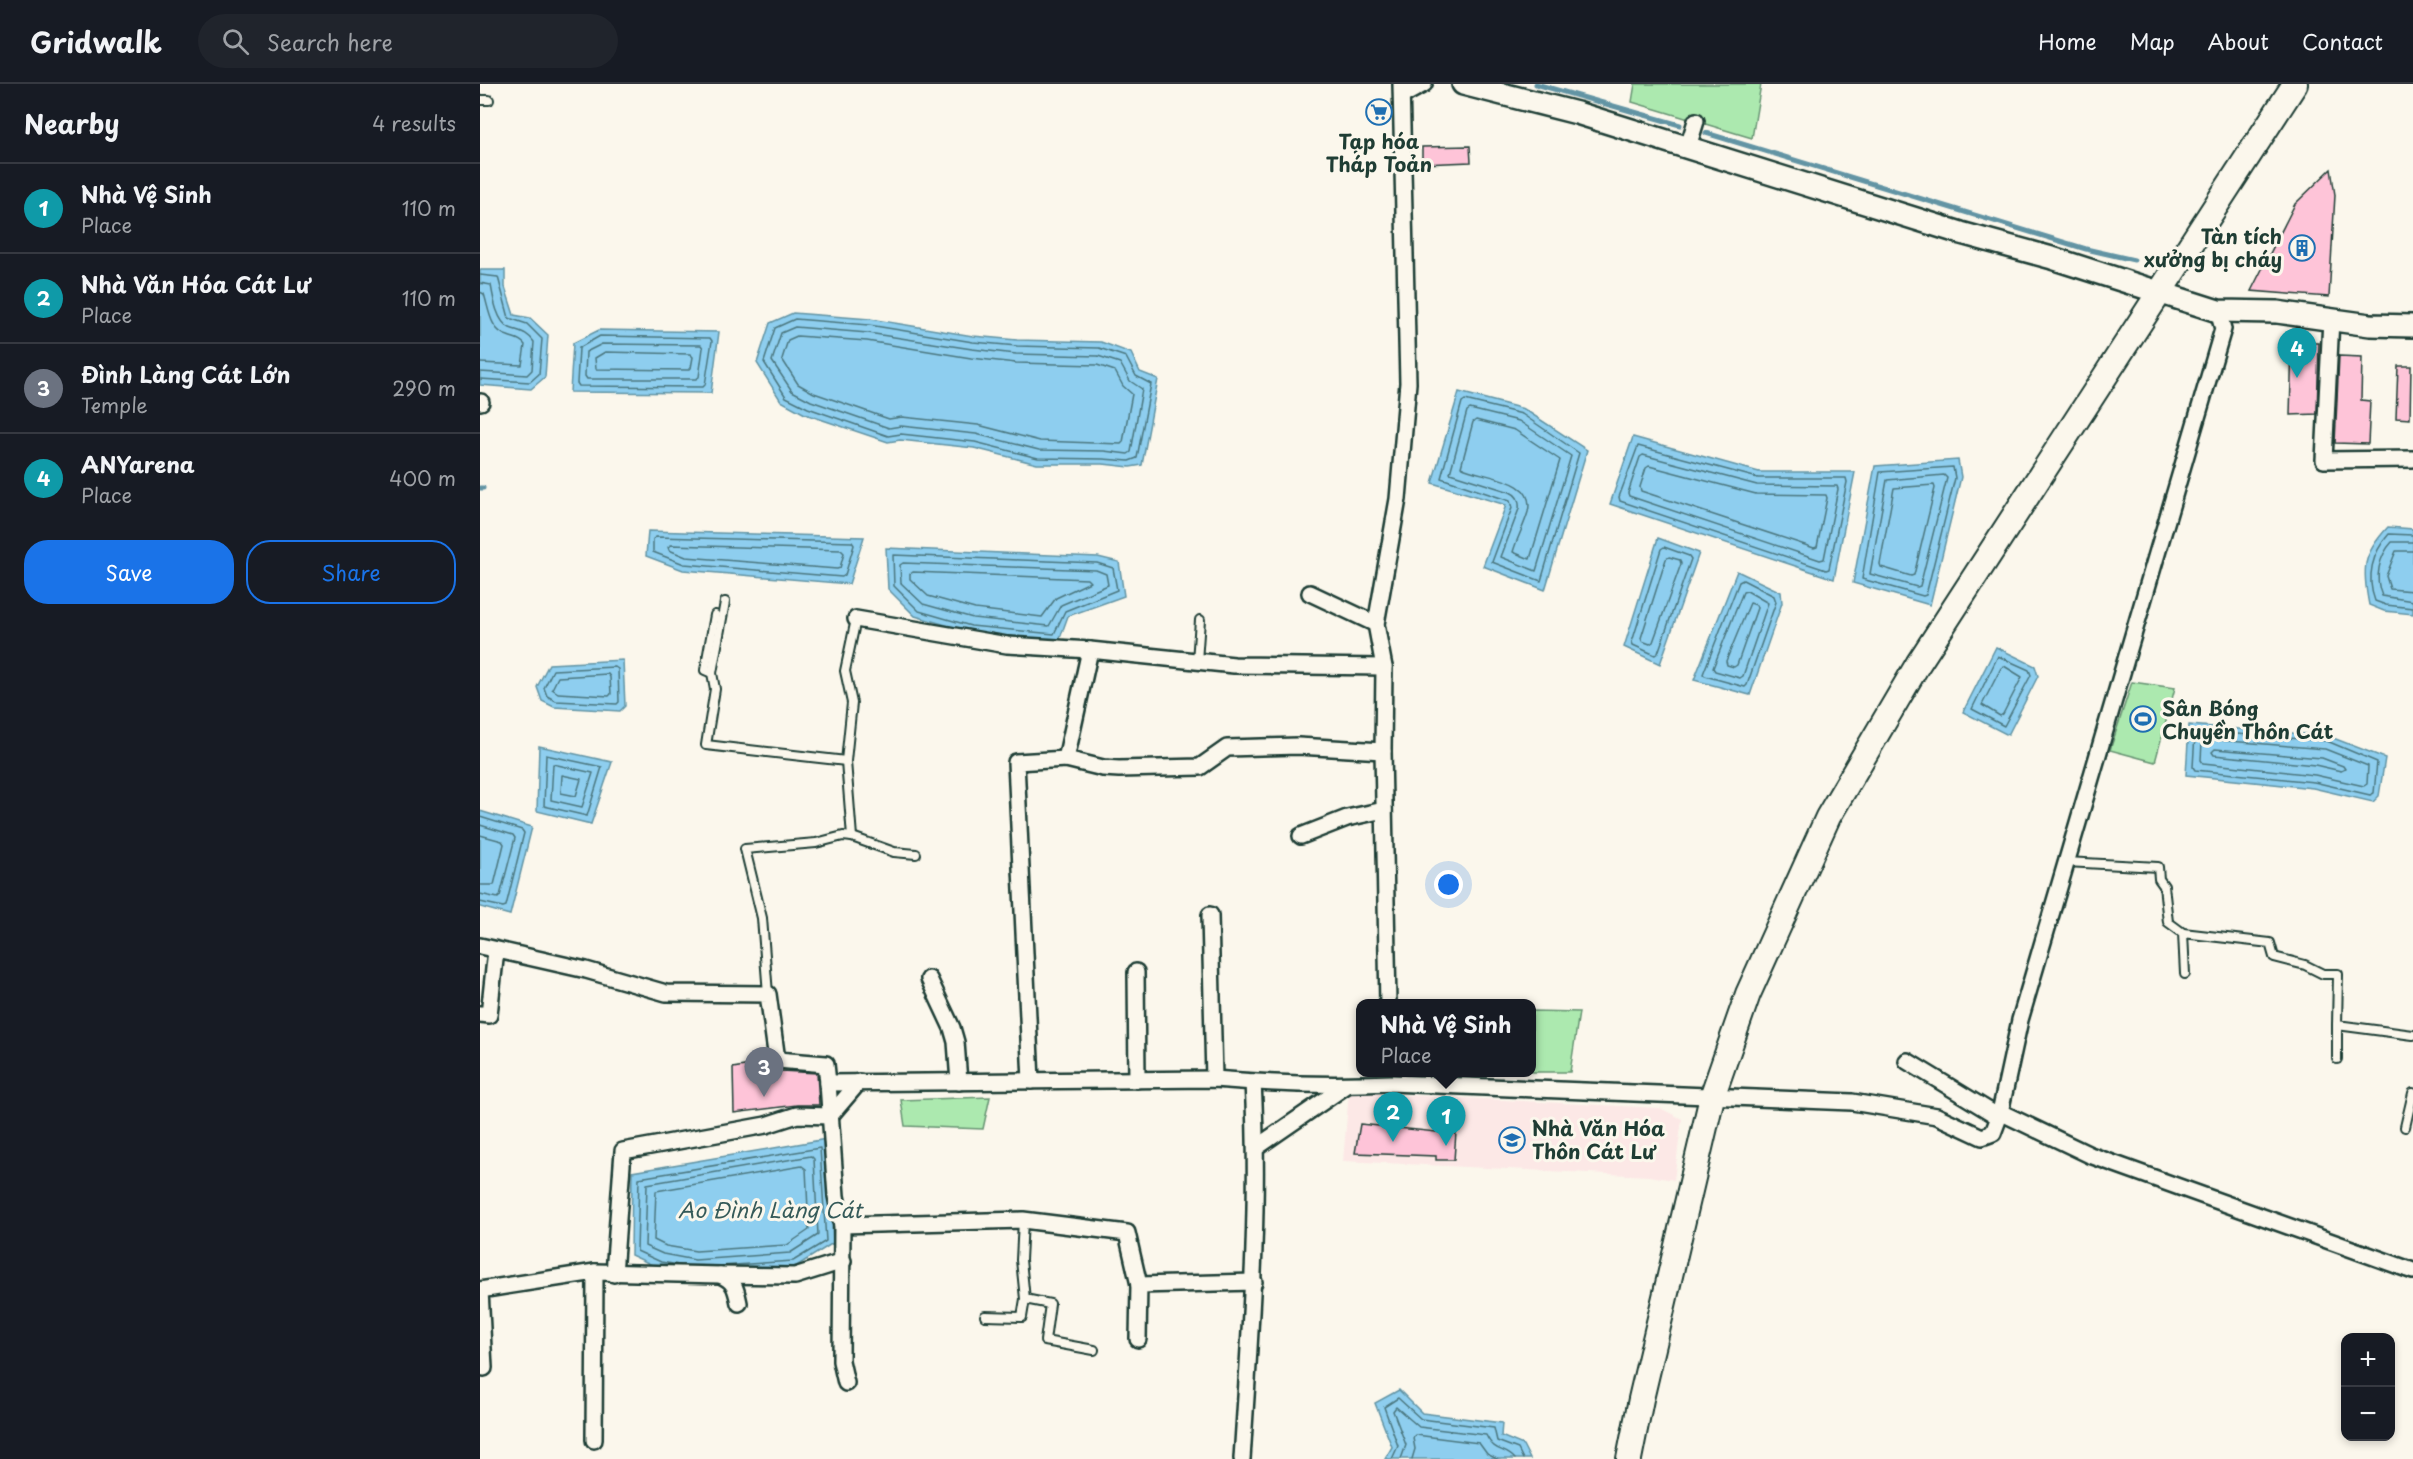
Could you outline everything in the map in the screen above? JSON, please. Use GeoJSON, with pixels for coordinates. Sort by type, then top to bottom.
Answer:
{"type":"FeatureCollection","features":[{"type":"Feature","properties":{"kind":"main road"},"geometry":{"type":"LineString","coordinates":[[1463,84],[1569,111],[1961,233],[2052,258],[2159,293],[2221,320],[2246,312],[2277,312],[2370,325],[2413,326]]}},
{"type":"Feature","properties":{"kind":"main road"},"geometry":{"type":"LineString","coordinates":[[1629,1459],[1712,1097],[1748,994],[1828,817],[1918,664],[2295,84]]}},
{"type":"Feature","properties":{"kind":"street"},"geometry":{"type":"LineString","coordinates":[[1389,999],[1383,751],[1384,667],[1376,624],[1398,499],[1408,383],[1402,90],[1424,84]]}},
{"type":"Feature","properties":{"kind":"street"},"geometry":{"type":"LineString","coordinates":[[1688,147],[1696,121]]}},
{"type":"Feature","properties":{"kind":"street"},"geometry":{"type":"LineString","coordinates":[[2331,319],[2324,460],[2413,459]]}},
{"type":"Feature","properties":{"kind":"street"},"geometry":{"type":"LineString","coordinates":[[828,1083],[1214,1079],[1347,1085],[1390,1078],[1490,1094],[1712,1097],[1852,1102],[1937,1116],[1982,1137],[1993,1133],[2020,1020],[2221,320]]}},
{"type":"Feature","properties":{"kind":"street"},"geometry":{"type":"LineString","coordinates":[[1310,593],[1376,624]]}},
{"type":"Feature","properties":{"kind":"street"},"geometry":{"type":"LineString","coordinates":[[856,619],[1007,645],[1090,650],[1234,665],[1384,667]]}},
{"type":"Feature","properties":{"kind":"street"},"geometry":{"type":"LineString","coordinates":[[1066,759],[1090,650]]}},
{"type":"Feature","properties":{"kind":"street"},"geometry":{"type":"LineString","coordinates":[[1031,1081],[1016,762],[1066,759],[1103,768],[1119,769],[1200,767],[1227,748],[1298,746],[1383,751]]}},
{"type":"Feature","properties":{"kind":"street"},"geometry":{"type":"LineString","coordinates":[[1301,836],[1347,818],[1384,810]]}},
{"type":"Feature","properties":{"kind":"street"},"geometry":{"type":"LineString","coordinates":[[1210,915],[1214,1079]]}},
{"type":"Feature","properties":{"kind":"street"},"geometry":{"type":"LineString","coordinates":[[480,946],[586,970],[666,993],[768,994],[777,1060],[826,1064],[836,1196],[842,1225],[841,1361],[846,1383]]}},
{"type":"Feature","properties":{"kind":"street"},"geometry":{"type":"LineString","coordinates":[[480,1014],[489,1015],[496,951]]}},
{"type":"Feature","properties":{"kind":"street"},"geometry":{"type":"LineString","coordinates":[[1136,972],[1137,1080]]}},
{"type":"Feature","properties":{"kind":"street"},"geometry":{"type":"LineString","coordinates":[[929,979],[952,1028],[956,1042],[959,1082]]}},
{"type":"Feature","properties":{"kind":"street"},"geometry":{"type":"LineString","coordinates":[[1907,1061],[1999,1114],[2090,1155],[2413,1270]]}},
{"type":"Feature","properties":{"kind":"street"},"geometry":{"type":"LineString","coordinates":[[830,1116],[859,1082]]}},
{"type":"Feature","properties":{"kind":"street"},"geometry":{"type":"LineString","coordinates":[[1242,1459],[1254,1282],[1257,1147],[1253,1082]]}},
{"type":"Feature","properties":{"kind":"street"},"geometry":{"type":"LineString","coordinates":[[1257,1147],[1347,1085]]}},
{"type":"Feature","properties":{"kind":"street"},"geometry":{"type":"LineString","coordinates":[[614,1274],[623,1151],[766,1125],[797,1115],[830,1116]]}},
{"type":"Feature","properties":{"kind":"street"},"geometry":{"type":"LineString","coordinates":[[842,1225],[1023,1220],[1127,1233],[1139,1285],[1138,1340]]}},
{"type":"Feature","properties":{"kind":"street"},"geometry":{"type":"LineString","coordinates":[[483,1368],[480,1290],[596,1272],[795,1276],[843,1261]]}},
{"type":"Feature","properties":{"kind":"street"},"geometry":{"type":"LineString","coordinates":[[594,1440],[596,1272]]}},
{"type":"Feature","properties":{"kind":"street"},"geometry":{"type":"LineString","coordinates":[[720,1275],[730,1280],[736,1287],[739,1303]]}},
{"type":"Feature","properties":{"kind":"street"},"geometry":{"type":"LineString","coordinates":[[1139,1285],[1254,1282]]}},
{"type":"Feature","properties":{"kind":"lane"},"geometry":{"type":"LineString","coordinates":[[725,602],[712,673],[715,689],[706,745],[846,761]]}},
{"type":"Feature","properties":{"kind":"lane"},"geometry":{"type":"LineString","coordinates":[[712,673],[705,670],[715,615]]}},
{"type":"Feature","properties":{"kind":"lane"},"geometry":{"type":"LineString","coordinates":[[852,837],[846,761],[852,703],[845,671],[856,619]]}},
{"type":"Feature","properties":{"kind":"lane"},"geometry":{"type":"LineString","coordinates":[[1197,661],[1200,620]]}},
{"type":"Feature","properties":{"kind":"lane"},"geometry":{"type":"LineString","coordinates":[[768,994],[762,918],[745,849],[816,843],[852,837],[894,852],[916,854]]}},
{"type":"Feature","properties":{"kind":"lane"},"geometry":{"type":"LineString","coordinates":[[2066,862],[2158,867],[2159,879],[2164,886],[2168,922],[2183,933],[2270,943],[2274,957],[2305,965],[2322,974],[2338,974],[2337,1059]]}},
{"type":"Feature","properties":{"kind":"lane"},"geometry":{"type":"LineString","coordinates":[[2183,933],[2185,974]]}},
{"type":"Feature","properties":{"kind":"lane"},"geometry":{"type":"LineString","coordinates":[[2337,1024],[2413,1035]]}},
{"type":"Feature","properties":{"kind":"lane"},"geometry":{"type":"LineString","coordinates":[[2405,1127],[2413,1093]]}},
{"type":"Feature","properties":{"kind":"lane"},"geometry":{"type":"LineString","coordinates":[[985,1316],[1022,1317],[1024,1299],[1021,1260],[1023,1220]]}},
{"type":"Feature","properties":{"kind":"lane"},"geometry":{"type":"LineString","coordinates":[[1024,1299],[1050,1305],[1045,1341],[1094,1350]]}},
{"type":"Feature","properties":{"kind":"shaded area","name":"Nhà Văn Hóa Thôn Cát Lư"},"geometry":{"type":"Polygon","coordinates":[[[1349,1092],[1660,1108],[1682,1119],[1674,1180],[1649,1176],[1343,1161],[1349,1092]]]}},
{"type":"Feature","properties":{"kind":"green space"},"geometry":{"type":"Polygon","coordinates":[[[1635,84],[1761,84],[1752,138],[1632,102],[1635,84]]]}},
{"type":"Feature","properties":{"kind":"green space","name":"Sân Bóng Chuyền Thôn Cát"},"geometry":{"type":"Polygon","coordinates":[[[2132,682],[2175,688],[2155,762],[2110,750],[2132,682]]]}},
{"type":"Feature","properties":{"kind":"green space"},"geometry":{"type":"Polygon","coordinates":[[[1536,1011],[1579,1012],[1570,1072],[1536,1072],[1536,1011]]]}},
{"type":"Feature","properties":{"kind":"green space"},"geometry":{"type":"Polygon","coordinates":[[[990,1097],[983,1129],[905,1126],[901,1100],[990,1097]]]}},
{"type":"Feature","properties":{"kind":"water"},"geometry":{"type":"Polygon","coordinates":[[[480,270],[505,270],[505,287],[514,315],[530,318],[548,335],[545,377],[531,389],[480,385],[480,270]]]}},
{"type":"Feature","properties":{"kind":"water"},"geometry":{"type":"Polygon","coordinates":[[[793,313],[870,319],[973,336],[1017,340],[1101,342],[1131,353],[1140,372],[1158,379],[1142,465],[1130,467],[1103,464],[1037,464],[974,448],[900,440],[888,442],[805,414],[781,401],[757,363],[770,323],[793,313]]]}},
{"type":"Feature","properties":{"kind":"water"},"geometry":{"type":"Polygon","coordinates":[[[599,330],[719,332],[711,393],[570,392],[573,343],[599,330]]]}},
{"type":"Feature","properties":{"kind":"water"},"geometry":{"type":"Polygon","coordinates":[[[1459,392],[1524,409],[1587,450],[1545,590],[1483,566],[1506,505],[1432,483],[1459,392]]]}},
{"type":"Feature","properties":{"kind":"water"},"geometry":{"type":"Polygon","coordinates":[[[1633,437],[1759,472],[1855,472],[1834,579],[1610,504],[1633,437]]]}},
{"type":"Feature","properties":{"kind":"water"},"geometry":{"type":"Polygon","coordinates":[[[1958,460],[1961,477],[1930,605],[1853,583],[1875,466],[1958,460]]]}},
{"type":"Feature","properties":{"kind":"water"},"geometry":{"type":"Polygon","coordinates":[[[2388,527],[2413,529],[2413,614],[2384,611],[2369,605],[2365,582],[2366,563],[2373,546],[2388,527]]]}},
{"type":"Feature","properties":{"kind":"water"},"geometry":{"type":"Polygon","coordinates":[[[648,531],[864,537],[849,584],[683,570],[646,556],[648,531]]]}},
{"type":"Feature","properties":{"kind":"water"},"geometry":{"type":"Polygon","coordinates":[[[1658,538],[1699,553],[1660,664],[1624,647],[1658,538]]]}},
{"type":"Feature","properties":{"kind":"water"},"geometry":{"type":"Polygon","coordinates":[[[886,548],[1098,557],[1119,562],[1124,596],[1068,616],[1059,641],[970,632],[915,616],[888,589],[886,548]]]}},
{"type":"Feature","properties":{"kind":"water"},"geometry":{"type":"Polygon","coordinates":[[[1737,571],[1781,592],[1782,603],[1750,695],[1694,680],[1737,571]]]}},
{"type":"Feature","properties":{"kind":"water"},"geometry":{"type":"Polygon","coordinates":[[[1996,647],[2035,666],[2038,676],[2008,735],[1963,712],[1996,647]]]}},
{"type":"Feature","properties":{"kind":"water"},"geometry":{"type":"Polygon","coordinates":[[[623,660],[625,706],[620,711],[554,707],[542,701],[537,687],[549,664],[623,660]]]}},
{"type":"Feature","properties":{"kind":"water"},"geometry":{"type":"Polygon","coordinates":[[[2189,725],[2328,736],[2385,758],[2379,796],[2373,802],[2313,788],[2186,775],[2189,725]]]}},
{"type":"Feature","properties":{"kind":"water"},"geometry":{"type":"Polygon","coordinates":[[[539,746],[612,762],[591,824],[537,811],[539,746]]]}},
{"type":"Feature","properties":{"kind":"water"},"geometry":{"type":"Polygon","coordinates":[[[480,811],[532,827],[510,915],[480,907],[480,811]]]}},
{"type":"Feature","properties":{"kind":"water","name":"Ao Đình Làng Cát"},"geometry":{"type":"Polygon","coordinates":[[[827,1139],[833,1243],[795,1267],[694,1274],[659,1268],[631,1255],[632,1172],[827,1139]]]}},
{"type":"Feature","properties":{"kind":"water"},"geometry":{"type":"Polygon","coordinates":[[[1399,1390],[1422,1413],[1502,1423],[1501,1436],[1523,1445],[1530,1459],[1385,1459],[1392,1447],[1375,1403],[1399,1390]]]}},
{"type":"Feature","properties":{"kind":"building"},"geometry":{"type":"Polygon","coordinates":[[[1470,146],[1471,162],[1422,164],[1422,147],[1470,146]]]}},
{"type":"Feature","properties":{"kind":"building","name":"Tàn tích xưởng bị cháy"},"geometry":{"type":"Polygon","coordinates":[[[2331,169],[2335,195],[2329,297],[2251,291],[2295,204],[2331,169]]]}},
{"type":"Feature","properties":{"kind":"building"},"geometry":{"type":"Polygon","coordinates":[[[2292,343],[2319,343],[2317,414],[2290,415],[2292,343]]]}},
{"type":"Feature","properties":{"kind":"building"},"geometry":{"type":"Polygon","coordinates":[[[2339,356],[2362,357],[2361,400],[2370,401],[2368,444],[2335,443],[2339,356]]]}},
{"type":"Feature","properties":{"kind":"building"},"geometry":{"type":"Polygon","coordinates":[[[2398,366],[2411,366],[2410,419],[2396,418],[2398,366]]]}},
{"type":"Feature","properties":{"kind":"building"},"geometry":{"type":"Polygon","coordinates":[[[768,1062],[772,1068],[781,1071],[817,1073],[819,1105],[797,1105],[734,1113],[733,1068],[768,1062]]]}},
{"type":"Feature","properties":{"kind":"building"},"geometry":{"type":"Polygon","coordinates":[[[1360,1124],[1456,1132],[1454,1160],[1436,1160],[1436,1156],[1355,1153],[1360,1124]]]}},
{"type":"Feature","properties":{"kind":"waterway"},"geometry":{"type":"LineString","coordinates":[[1536,84],[1680,125]]}},
{"type":"Feature","properties":{"kind":"waterway"},"geometry":{"type":"LineString","coordinates":[[1706,133],[2086,249],[2134,260]]}},
{"type":"Feature","properties":{"kind":"place","name":"Tạp hóa Tháp Toản"},"geometry":{"type":"Point","coordinates":[1379,112]}},
{"type":"Feature","properties":{"kind":"place","name":"Tàn tích xưởng bị cháy"},"geometry":{"type":"Point","coordinates":[2302,248]}},
{"type":"Feature","properties":{"kind":"place","name":"ANYarena"},"geometry":{"type":"Point","coordinates":[2297,378]}},
{"type":"Feature","properties":{"kind":"place","name":"Sân Bóng Chuyền Thôn Cát"},"geometry":{"type":"Point","coordinates":[2143,719]}},
{"type":"Feature","properties":{"kind":"place","name":"Đình Làng Cát Lớn"},"geometry":{"type":"Point","coordinates":[764,1097]}},
{"type":"Feature","properties":{"kind":"place","name":"Nhà Văn Hóa Thôn Cát Lư"},"geometry":{"type":"Point","coordinates":[1512,1140]}},
{"type":"Feature","properties":{"kind":"place","name":"Nhà Văn Hóa Cát Lư"},"geometry":{"type":"Point","coordinates":[1393,1142]}},
{"type":"Feature","properties":{"kind":"place","name":"Nhà Vệ Sinh"},"geometry":{"type":"Point","coordinates":[1446,1146]}}]}
